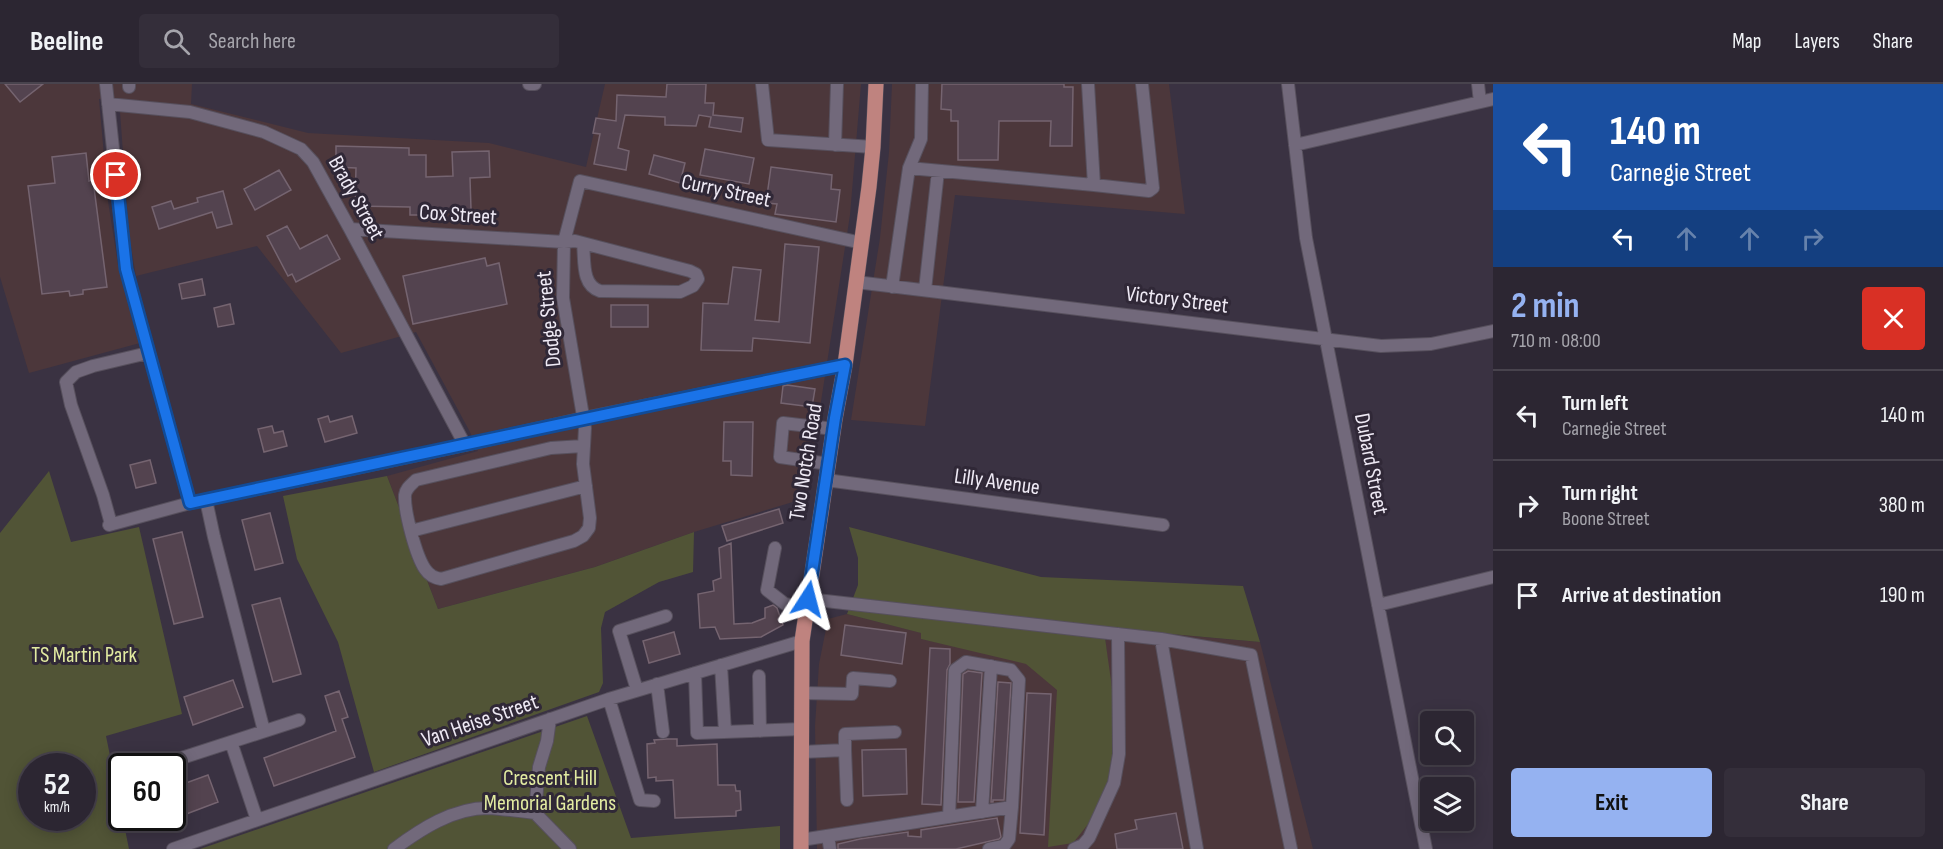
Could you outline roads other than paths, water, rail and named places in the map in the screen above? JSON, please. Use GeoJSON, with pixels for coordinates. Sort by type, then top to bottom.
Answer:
{"type":"FeatureCollection","features":[{"type":"Feature","properties":{"kind":"main road","name":"Two Notch Road"},"geometry":{"type":"LineString","coordinates":[[801,845],[802,640],[862,243],[873,147],[876,84]]}},
{"type":"Feature","properties":{"kind":"street"},"geometry":{"type":"LineString","coordinates":[[105,84],[126,269],[190,503]]}},
{"type":"Feature","properties":{"kind":"street"},"geometry":{"type":"LineString","coordinates":[[529,84],[535,84]]}},
{"type":"Feature","properties":{"kind":"street"},"geometry":{"type":"LineString","coordinates":[[762,84],[768,140],[873,147]]}},
{"type":"Feature","properties":{"kind":"street"},"geometry":{"type":"LineString","coordinates":[[835,145],[837,84]]}},
{"type":"Feature","properties":{"kind":"street"},"geometry":{"type":"LineString","coordinates":[[892,286],[909,168],[921,139],[922,84]]}},
{"type":"Feature","properties":{"kind":"street"},"geometry":{"type":"LineString","coordinates":[[1088,84],[1094,185]]}},
{"type":"Feature","properties":{"kind":"street"},"geometry":{"type":"LineString","coordinates":[[909,168],[1149,191],[1153,188],[1142,84]]}},
{"type":"Feature","properties":{"kind":"street","name":"Dubard Street"},"geometry":{"type":"LineString","coordinates":[[1288,84],[1306,238],[1324,339],[1426,849]]}},
{"type":"Feature","properties":{"kind":"street"},"geometry":{"type":"LineString","coordinates":[[1478,84],[1480,102]]}},
{"type":"Feature","properties":{"kind":"street"},"geometry":{"type":"LineString","coordinates":[[1295,145],[1493,99]]}},
{"type":"Feature","properties":{"kind":"street","name":"Brady Street"},"geometry":{"type":"LineString","coordinates":[[108,104],[190,112],[264,132],[301,149],[313,162],[350,229],[465,446]]}},
{"type":"Feature","properties":{"kind":"street"},"geometry":{"type":"LineString","coordinates":[[925,290],[938,171]]}},
{"type":"Feature","properties":{"kind":"street","name":"Curry Street"},"geometry":{"type":"LineString","coordinates":[[580,181],[862,243]]}},
{"type":"Feature","properties":{"kind":"street","name":"Dodge Street"},"geometry":{"type":"LineString","coordinates":[[411,531],[425,569],[434,578],[441,579],[574,541],[583,536],[589,528],[590,518],[583,464],[584,418],[563,298],[564,242],[580,181]]}},
{"type":"Feature","properties":{"kind":"street","name":"Cox Street"},"geometry":{"type":"LineString","coordinates":[[350,229],[574,241],[690,271],[696,274],[698,279],[693,286],[680,292],[600,291],[589,285],[586,277],[583,244]]}},
{"type":"Feature","properties":{"kind":"street","name":"Victory Street"},"geometry":{"type":"LineString","coordinates":[[856,282],[1381,346],[1407,346],[1457,340],[1493,331]]}},
{"type":"Feature","properties":{"kind":"street"},"geometry":{"type":"LineString","coordinates":[[148,353],[76,372],[66,382],[71,405],[103,495],[110,525],[190,503],[465,446],[584,418],[845,365]]}},
{"type":"Feature","properties":{"kind":"street"},"geometry":{"type":"LineString","coordinates":[[829,464],[780,457],[783,423],[834,429]]}},
{"type":"Feature","properties":{"kind":"street"},"geometry":{"type":"LineString","coordinates":[[583,446],[551,448],[416,480],[407,488],[405,496],[411,531],[586,486]]}},
{"type":"Feature","properties":{"kind":"street","name":"Lilly Avenue"},"geometry":{"type":"LineString","coordinates":[[826,480],[1163,525]]}},
{"type":"Feature","properties":{"kind":"street"},"geometry":{"type":"LineString","coordinates":[[206,500],[264,731]]}},
{"type":"Feature","properties":{"kind":"street"},"geometry":{"type":"LineString","coordinates":[[775,548],[767,590],[785,604],[807,604],[1118,634],[1251,655],[1291,849]]}},
{"type":"Feature","properties":{"kind":"street"},"geometry":{"type":"LineString","coordinates":[[1377,605],[1493,577]]}},
{"type":"Feature","properties":{"kind":"street"},"geometry":{"type":"LineString","coordinates":[[637,690],[619,631],[666,616]]}},
{"type":"Feature","properties":{"kind":"street"},"geometry":{"type":"LineString","coordinates":[[1074,849],[1083,845],[1089,838],[1114,783],[1119,754],[1118,634]]}},
{"type":"Feature","properties":{"kind":"street"},"geometry":{"type":"LineString","coordinates":[[1161,639],[1197,849]]}},
{"type":"Feature","properties":{"kind":"street","name":"Van Heise Street"},"geometry":{"type":"LineString","coordinates":[[173,849],[609,699],[802,640]]}},
{"type":"Feature","properties":{"kind":"street"},"geometry":{"type":"LineString","coordinates":[[949,817],[955,670],[966,662],[1011,670],[1019,680],[1009,839],[1004,846],[989,849]]}},
{"type":"Feature","properties":{"kind":"street"},"geometry":{"type":"LineString","coordinates":[[722,665],[725,732]]}},
{"type":"Feature","properties":{"kind":"street"},"geometry":{"type":"LineString","coordinates":[[982,812],[991,666]]}},
{"type":"Feature","properties":{"kind":"street"},"geometry":{"type":"LineString","coordinates":[[695,673],[697,733],[802,729]]}},
{"type":"Feature","properties":{"kind":"street"},"geometry":{"type":"LineString","coordinates":[[759,676],[760,731]]}},
{"type":"Feature","properties":{"kind":"street"},"geometry":{"type":"LineString","coordinates":[[802,693],[852,694],[853,678],[890,681]]}},
{"type":"Feature","properties":{"kind":"street"},"geometry":{"type":"LineString","coordinates":[[657,684],[663,732]]}},
{"type":"Feature","properties":{"kind":"street"},"geometry":{"type":"LineString","coordinates":[[609,699],[640,800],[654,801]]}},
{"type":"Feature","properties":{"kind":"street"},"geometry":{"type":"LineString","coordinates":[[535,813],[539,767],[547,741],[550,719]]}},
{"type":"Feature","properties":{"kind":"street"},"geometry":{"type":"LineString","coordinates":[[186,757],[299,720]]}},
{"type":"Feature","properties":{"kind":"street"},"geometry":{"type":"LineString","coordinates":[[847,800],[845,734],[895,732]]}},
{"type":"Feature","properties":{"kind":"street"},"geometry":{"type":"LineString","coordinates":[[231,742],[257,819]]}},
{"type":"Feature","properties":{"kind":"street"},"geometry":{"type":"LineString","coordinates":[[802,752],[845,750]]}},
{"type":"Feature","properties":{"kind":"street"},"geometry":{"type":"LineString","coordinates":[[801,845],[829,843],[949,817],[1012,807]]}},
{"type":"Feature","properties":{"kind":"street"},"geometry":{"type":"LineString","coordinates":[[394,849],[433,824],[459,812],[486,808],[535,813],[570,849]]}},
{"type":"Feature","properties":{"kind":"park label","name":"TS Martin Park"},"geometry":{"type":"Point","coordinates":[84,655]}},
{"type":"Feature","properties":{"kind":"park label","name":"Crescent Hill Memorial Gardens"},"geometry":{"type":"Point","coordinates":[550,790]}}]}
